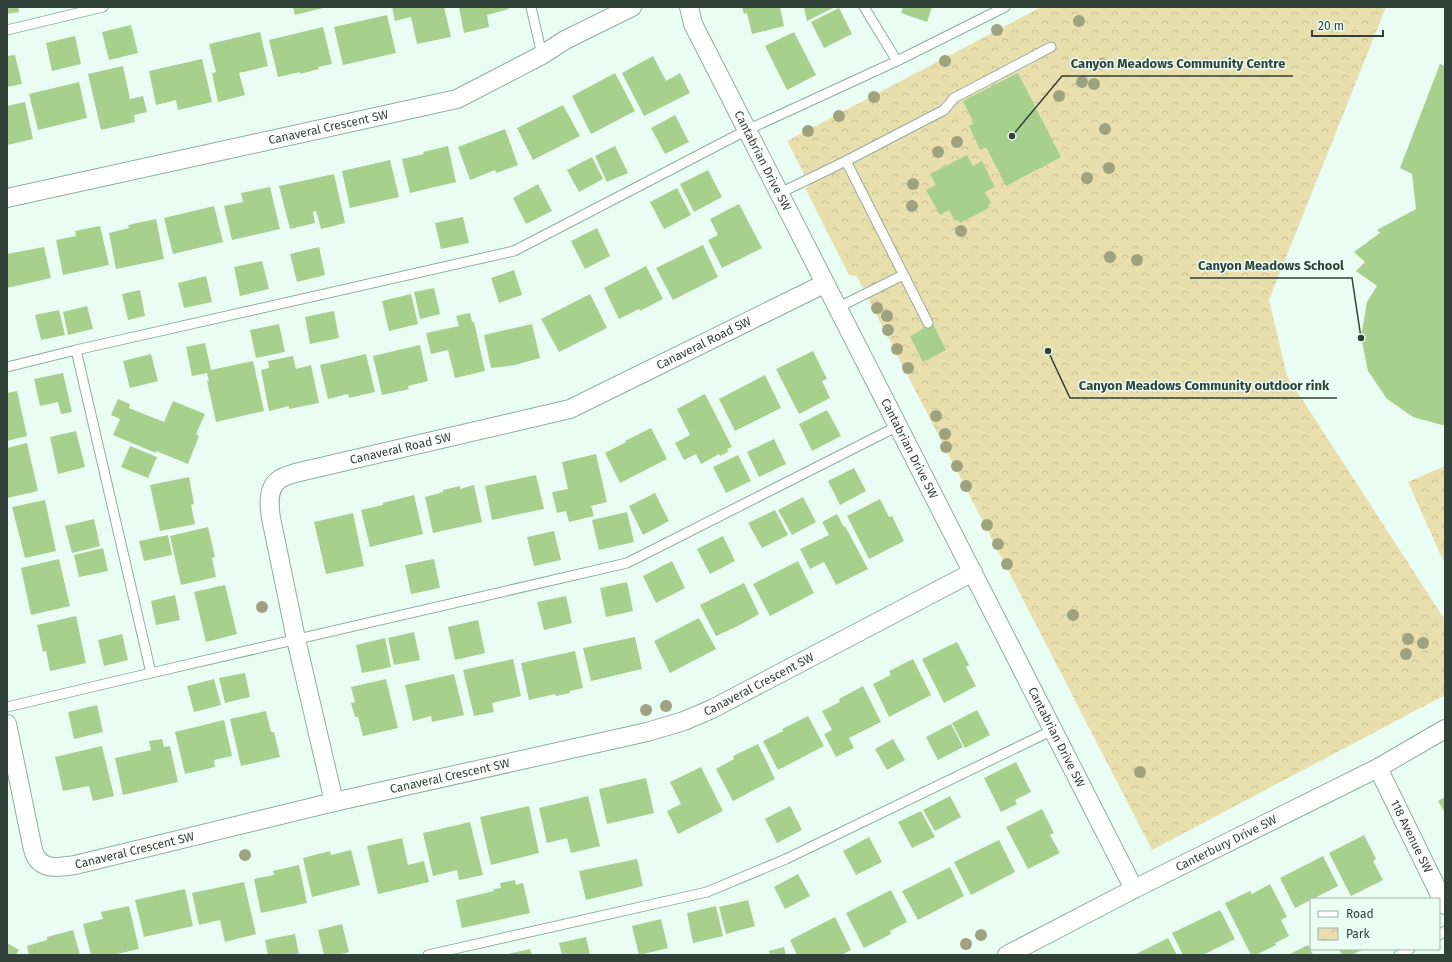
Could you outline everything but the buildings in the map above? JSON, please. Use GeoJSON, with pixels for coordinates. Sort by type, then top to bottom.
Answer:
{"type":"FeatureCollection","features":[{"type":"Feature","properties":{"kind":"street","name":"Canaveral Crescent SW"},"geometry":{"type":"LineString","coordinates":[[7,198],[456,99],[542,55],[565,40],[632,7]]}},
{"type":"Feature","properties":{"kind":"street","name":"Cantabrian Drive SW"},"geometry":{"type":"LineString","coordinates":[[689,7],[693,24],[780,193],[824,284],[1134,889]]}},
{"type":"Feature","properties":{"kind":"street","name":"Canaveral Road SW"},"geometry":{"type":"LineString","coordinates":[[334,802],[296,639],[269,504],[272,486],[279,479],[295,473],[570,409],[824,284]]}},
{"type":"Feature","properties":{"kind":"street","name":"Canaveral Crescent SW"},"geometry":{"type":"LineString","coordinates":[[7,724],[35,856],[42,864],[54,867],[83,863],[334,802],[647,732],[684,721],[712,709],[972,572]]}},
{"type":"Feature","properties":{"kind":"street","name":"Canterbury Drive SW"},"geometry":{"type":"LineString","coordinates":[[1007,955],[1134,889],[1378,768],[1445,729]]}},
{"type":"Feature","properties":{"kind":"street","name":"118 Avenue SW"},"geometry":{"type":"LineString","coordinates":[[1378,768],[1445,905]]}},
{"type":"Feature","properties":{"kind":"lane"},"geometry":{"type":"LineString","coordinates":[[7,30],[103,7]]}},
{"type":"Feature","properties":{"kind":"lane"},"geometry":{"type":"LineString","coordinates":[[531,7],[542,55]]}},
{"type":"Feature","properties":{"kind":"lane"},"geometry":{"type":"LineString","coordinates":[[864,7],[897,61]]}},
{"type":"Feature","properties":{"kind":"lane"},"geometry":{"type":"LineString","coordinates":[[7,367],[514,251],[747,130],[897,61],[1005,7]]}},
{"type":"Feature","properties":{"kind":"lane"},"geometry":{"type":"LineString","coordinates":[[780,193],[846,161],[944,110],[954,98],[1051,47]]}},
{"type":"Feature","properties":{"kind":"lane"},"geometry":{"type":"LineString","coordinates":[[846,161],[928,323]]}},
{"type":"Feature","properties":{"kind":"lane"},"geometry":{"type":"LineString","coordinates":[[837,308],[903,275]]}},
{"type":"Feature","properties":{"kind":"lane"},"geometry":{"type":"LineString","coordinates":[[76,350],[150,674]]}},
{"type":"Feature","properties":{"kind":"lane"},"geometry":{"type":"LineString","coordinates":[[7,707],[627,563],[898,426]]}},
{"type":"Feature","properties":{"kind":"lane"},"geometry":{"type":"LineString","coordinates":[[428,955],[707,892],[786,859],[1053,730]]}},
{"type":"Feature","properties":{"kind":"lane"},"geometry":{"type":"LineString","coordinates":[[1399,955],[1408,950]]}},
{"type":"Feature","properties":{"kind":"green space"},"geometry":{"type":"Polygon","coordinates":[[[1041,7],[1386,7],[1269,300],[1287,376],[1445,620],[1445,695],[1152,850],[787,141],[1041,7]]]}},
{"type":"Feature","properties":{"kind":"green space"},"geometry":{"type":"Polygon","coordinates":[[[826,178],[860,275],[849,275],[805,188],[826,178]]]}},
{"type":"Feature","properties":{"kind":"green space"},"geometry":{"type":"Polygon","coordinates":[[[1445,466],[1445,559],[1443,560],[1408,482],[1445,466]]]}},
{"type":"Feature","properties":{"kind":"place","name":"Canyon Meadows Community Centre"},"geometry":{"type":"Point","coordinates":[1012,136]}},
{"type":"Feature","properties":{"kind":"place","name":"Canyon Meadows School"},"geometry":{"type":"Point","coordinates":[1361,338]}},
{"type":"Feature","properties":{"kind":"place","name":"Canyon Meadows Community outdoor rink"},"geometry":{"type":"Point","coordinates":[1048,351]}}]}
